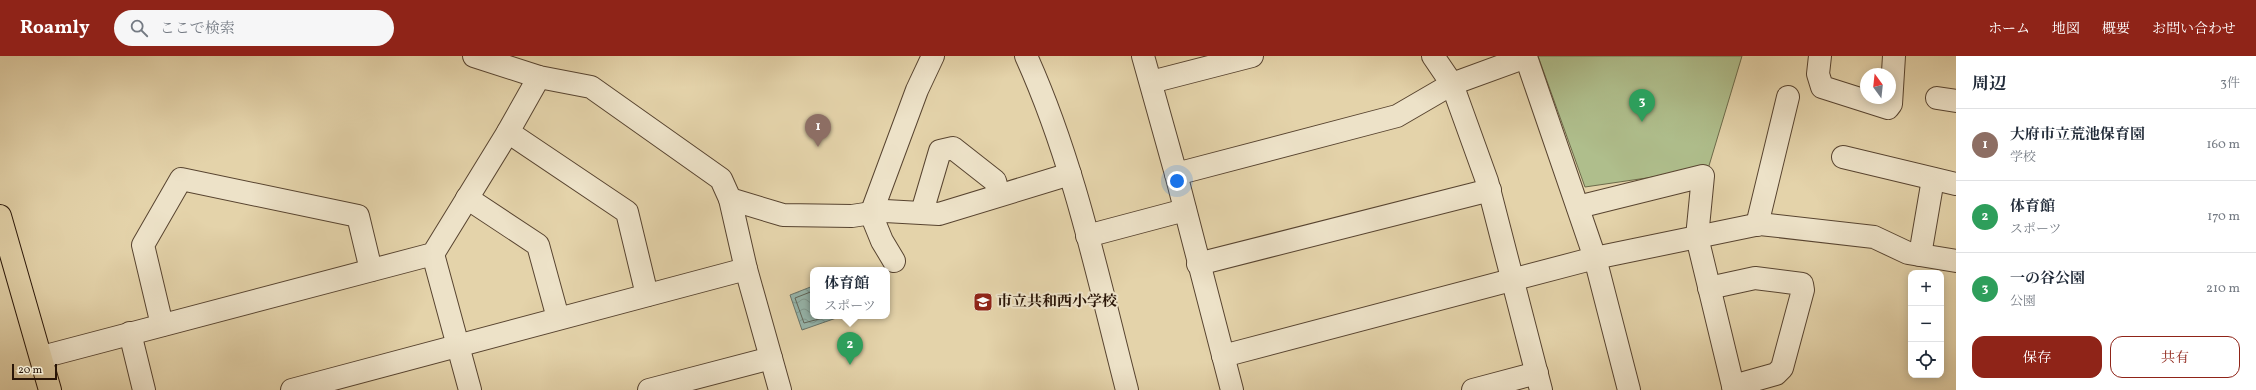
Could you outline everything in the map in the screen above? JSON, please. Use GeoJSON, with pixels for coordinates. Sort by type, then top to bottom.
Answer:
{"type":"FeatureCollection","features":[{"type":"Feature","properties":{"kind":"main road"},"geometry":{"type":"LineString","coordinates":[[0,216],[42,357],[50,390]]}},
{"type":"Feature","properties":{"kind":"street"},"geometry":{"type":"LineString","coordinates":[[474,56],[539,77],[591,87],[721,179],[730,199],[746,269],[780,390]]}},
{"type":"Feature","properties":{"kind":"street"},"geometry":{"type":"LineString","coordinates":[[894,261],[882,241],[871,214],[917,90],[933,56]]}},
{"type":"Feature","properties":{"kind":"street"},"geometry":{"type":"LineString","coordinates":[[1026,56],[1042,91],[1070,174],[1127,390]]}},
{"type":"Feature","properties":{"kind":"street"},"geometry":{"type":"LineString","coordinates":[[1143,56],[1176,174],[1198,264],[1232,390]]}},
{"type":"Feature","properties":{"kind":"street"},"geometry":{"type":"LineString","coordinates":[[1151,82],[1252,56]]}},
{"type":"Feature","properties":{"kind":"street"},"geometry":{"type":"LineString","coordinates":[[1433,56],[1452,84],[1490,190],[1539,382],[1473,390]]}},
{"type":"Feature","properties":{"kind":"street"},"geometry":{"type":"LineString","coordinates":[[1820,56],[1818,74],[1822,87],[1888,108],[1891,104],[1894,56]]}},
{"type":"Feature","properties":{"kind":"street"},"geometry":{"type":"LineString","coordinates":[[1176,174],[1396,116],[1452,84],[1526,57],[1595,258],[1629,390]]}},
{"type":"Feature","properties":{"kind":"street"},"geometry":{"type":"LineString","coordinates":[[42,357],[433,254],[466,198],[508,132],[539,77]]}},
{"type":"Feature","properties":{"kind":"street"},"geometry":{"type":"LineString","coordinates":[[1757,225],[1788,97]]}},
{"type":"Feature","properties":{"kind":"street"},"geometry":{"type":"LineString","coordinates":[[508,132],[627,212],[647,295]]}},
{"type":"Feature","properties":{"kind":"street"},"geometry":{"type":"LineString","coordinates":[[922,212],[940,151],[953,148],[995,181],[999,195]]}},
{"type":"Feature","properties":{"kind":"street"},"geometry":{"type":"LineString","coordinates":[[1843,157],[1956,184]]}},
{"type":"Feature","properties":{"kind":"street"},"geometry":{"type":"LineString","coordinates":[[730,199],[783,215],[871,214],[885,211],[939,214],[1070,174]]}},
{"type":"Feature","properties":{"kind":"street"},"geometry":{"type":"LineString","coordinates":[[1578,208],[1703,176],[1697,237],[1709,288],[1734,388],[1776,374],[1782,368],[1804,290],[1802,284],[1755,278],[1709,288]]}},
{"type":"Feature","properties":{"kind":"street"},"geometry":{"type":"LineString","coordinates":[[162,325],[143,245],[181,179],[358,216],[371,270]]}},
{"type":"Feature","properties":{"kind":"street"},"geometry":{"type":"LineString","coordinates":[[1920,255],[1933,179]]}},
{"type":"Feature","properties":{"kind":"street"},"geometry":{"type":"LineString","coordinates":[[1198,264],[1490,190]]}},
{"type":"Feature","properties":{"kind":"street"},"geometry":{"type":"LineString","coordinates":[[466,198],[538,245],[558,318]]}},
{"type":"Feature","properties":{"kind":"street"},"geometry":{"type":"LineString","coordinates":[[1087,236],[1185,210]]}},
{"type":"Feature","properties":{"kind":"street"},"geometry":{"type":"LineString","coordinates":[[1223,356],[1595,258],[1757,225],[1874,237],[1908,253],[1956,260]]}},
{"type":"Feature","properties":{"kind":"street"},"geometry":{"type":"LineString","coordinates":[[433,254],[470,390]]}},
{"type":"Feature","properties":{"kind":"street"},"geometry":{"type":"LineString","coordinates":[[292,390],[746,269]]}},
{"type":"Feature","properties":{"kind":"street"},"geometry":{"type":"LineString","coordinates":[[130,333],[144,390]]}},
{"type":"Feature","properties":{"kind":"street"},"geometry":{"type":"LineString","coordinates":[[649,390],[771,358]]}},
{"type":"Feature","properties":{"kind":"green space"},"geometry":{"type":"Polygon","coordinates":[[[1538,56],[1742,56],[1708,169],[1585,187],[1538,56]]]}},
{"type":"Feature","properties":{"kind":"water"},"geometry":{"type":"Polygon","coordinates":[[[810,287],[810,319],[833,319],[802,330],[790,295],[810,287]]]}},
{"type":"Feature","properties":{"kind":"place","name":"一の谷公園"},"geometry":{"type":"Point","coordinates":[1642,122]}},
{"type":"Feature","properties":{"kind":"place","name":"大府市立荒池保育園"},"geometry":{"type":"Point","coordinates":[818,147]}},
{"type":"Feature","properties":{"kind":"place","name":"市立共和西小学校"},"geometry":{"type":"Point","coordinates":[983,302]}},
{"type":"Feature","properties":{"kind":"place","name":"体育館"},"geometry":{"type":"Point","coordinates":[850,365]}}]}
